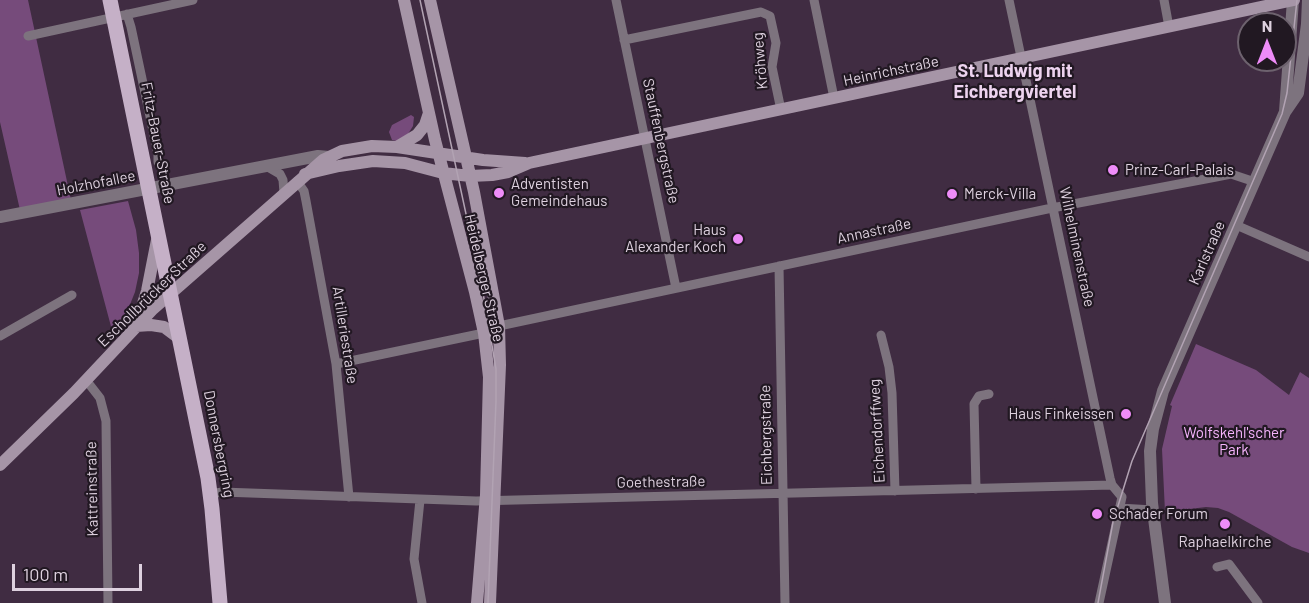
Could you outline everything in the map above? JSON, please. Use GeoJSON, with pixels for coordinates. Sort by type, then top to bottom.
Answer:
{"type":"FeatureCollection","features":[{"type":"Feature","properties":{"kind":"main road","name":"Fritz-Bauer-Straße"},"geometry":{"type":"LineString","coordinates":[[110,0],[120,15],[149,188],[171,293]]}},
{"type":"Feature","properties":{"kind":"main road","name":"Heidelberger Straße"},"geometry":{"type":"LineString","coordinates":[[404,0],[438,153],[484,333],[489,377],[490,603]]}},
{"type":"Feature","properties":{"kind":"main road","name":"Heidelberger Straße"},"geometry":{"type":"LineString","coordinates":[[430,0],[470,176],[499,326],[500,365],[490,501],[477,603]]}},
{"type":"Feature","properties":{"kind":"main road","name":"Heinrichstraße"},"geometry":{"type":"LineString","coordinates":[[443,172],[470,176],[508,172],[529,163],[1293,0]]}},
{"type":"Feature","properties":{"kind":"main road"},"geometry":{"type":"LineString","coordinates":[[397,147],[417,135],[425,125],[429,113]]}},
{"type":"Feature","properties":{"kind":"main road","name":"Eschollbrücker Straße"},"geometry":{"type":"LineString","coordinates":[[0,465],[86,380],[136,326],[316,164],[353,148],[372,146],[438,153]]}},
{"type":"Feature","properties":{"kind":"main road","name":"Heinrichstraße"},"geometry":{"type":"LineString","coordinates":[[438,153],[483,160],[529,163]]}},
{"type":"Feature","properties":{"kind":"main road"},"geometry":{"type":"LineString","coordinates":[[301,178],[355,163],[373,161],[405,163],[443,172]]}},
{"type":"Feature","properties":{"kind":"main road"},"geometry":{"type":"LineString","coordinates":[[158,234],[147,291],[136,326],[164,327],[180,339]]}},
{"type":"Feature","properties":{"kind":"main road","name":"Donnersbergring"},"geometry":{"type":"LineString","coordinates":[[171,293],[210,494],[220,603]]}},
{"type":"Feature","properties":{"kind":"street"},"geometry":{"type":"LineString","coordinates":[[28,36],[193,0]]}},
{"type":"Feature","properties":{"kind":"street","name":"Stauffenbergstraße"},"geometry":{"type":"LineString","coordinates":[[616,0],[676,288]]}},
{"type":"Feature","properties":{"kind":"street"},"geometry":{"type":"LineString","coordinates":[[814,0],[834,98]]}},
{"type":"Feature","properties":{"kind":"street","name":"Wilhelminenstraße"},"geometry":{"type":"LineString","coordinates":[[1009,0],[1112,485],[1122,497],[1119,508]]}},
{"type":"Feature","properties":{"kind":"street"},"geometry":{"type":"LineString","coordinates":[[1164,0],[1169,27]]}},
{"type":"Feature","properties":{"kind":"street","name":"Karlstraße"},"geometry":{"type":"LineString","coordinates":[[1285,112],[1293,0]]}},
{"type":"Feature","properties":{"kind":"street","name":"Karlstraße"},"geometry":{"type":"LineString","coordinates":[[1165,603],[1153,510],[1150,451],[1159,406],[1163,391],[1285,112],[1298,93],[1308,0]]}},
{"type":"Feature","properties":{"kind":"street","name":"Kröhweg"},"geometry":{"type":"LineString","coordinates":[[624,40],[761,12],[770,16],[776,44],[772,68],[781,110]]}},
{"type":"Feature","properties":{"kind":"street","name":"Fritz-Bauer-Straße"},"geometry":{"type":"LineString","coordinates":[[120,15],[132,27],[158,162]]}},
{"type":"Feature","properties":{"kind":"street","name":"Holzhofallee"},"geometry":{"type":"LineString","coordinates":[[0,218],[318,156],[329,157]]}},
{"type":"Feature","properties":{"kind":"street"},"geometry":{"type":"LineString","coordinates":[[268,167],[280,174],[284,193]]}},
{"type":"Feature","properties":{"kind":"street","name":"Annastraße"},"geometry":{"type":"LineString","coordinates":[[499,326],[1052,208],[1231,174],[1256,182]]}},
{"type":"Feature","properties":{"kind":"street","name":"Artilleriestraße"},"geometry":{"type":"LineString","coordinates":[[301,178],[336,364],[349,497]]}},
{"type":"Feature","properties":{"kind":"street"},"geometry":{"type":"LineString","coordinates":[[1236,225],[1309,257]]}},
{"type":"Feature","properties":{"kind":"street","name":"Eichbergstraße"},"geometry":{"type":"LineString","coordinates":[[779,266],[785,603]]}},
{"type":"Feature","properties":{"kind":"street"},"geometry":{"type":"LineString","coordinates":[[0,336],[72,295]]}},
{"type":"Feature","properties":{"kind":"street"},"geometry":{"type":"LineString","coordinates":[[336,364],[484,333]]}},
{"type":"Feature","properties":{"kind":"street","name":"Eichendorffweg"},"geometry":{"type":"LineString","coordinates":[[881,335],[889,367],[892,393],[895,491]]}},
{"type":"Feature","properties":{"kind":"street","name":"Kattreinstraße"},"geometry":{"type":"LineString","coordinates":[[86,380],[100,398],[106,421],[108,603]]}},
{"type":"Feature","properties":{"kind":"street"},"geometry":{"type":"LineString","coordinates":[[976,489],[974,404],[979,396],[989,394]]}},
{"type":"Feature","properties":{"kind":"street","name":"Goethestraße"},"geometry":{"type":"LineString","coordinates":[[210,494],[222,492],[490,501],[1112,485]]}},
{"type":"Feature","properties":{"kind":"street"},"geometry":{"type":"LineString","coordinates":[[420,500],[414,559],[422,603]]}},
{"type":"Feature","properties":{"kind":"street"},"geometry":{"type":"LineString","coordinates":[[1099,603],[1119,508],[1153,510]]}},
{"type":"Feature","properties":{"kind":"street"},"geometry":{"type":"LineString","coordinates":[[1217,567],[1229,564],[1258,603]]}},
{"type":"Feature","properties":{"kind":"green space"},"geometry":{"type":"Polygon","coordinates":[[[0,0],[28,0],[71,200],[20,210],[0,122],[0,0]]]}},
{"type":"Feature","properties":{"kind":"green space"},"geometry":{"type":"Polygon","coordinates":[[[411,115],[414,117],[413,126],[408,134],[397,141],[392,140],[389,132],[392,125],[411,115]]]}},
{"type":"Feature","properties":{"kind":"green space"},"geometry":{"type":"Polygon","coordinates":[[[128,201],[136,230],[139,273],[127,312],[113,334],[80,210],[128,201]]]}},
{"type":"Feature","properties":{"kind":"green space","name":"Wolfskehl'scher Park"},"geometry":{"type":"Polygon","coordinates":[[[1196,344],[1256,370],[1289,395],[1300,372],[1309,378],[1309,553],[1292,547],[1218,508],[1206,507],[1165,512],[1162,449],[1172,406],[1170,405],[1196,344]]]}},
{"type":"Feature","properties":{"kind":"tram line"},"geometry":{"type":"LineString","coordinates":[[420,0],[483,293],[496,369],[488,603]]}},
{"type":"Feature","properties":{"kind":"tram line"},"geometry":{"type":"LineString","coordinates":[[1098,603],[1113,522],[1132,461],[1282,114],[1287,93],[1297,0]]}},
{"type":"Feature","properties":{"kind":"place","name":"Prinz-Carl-Palais"},"geometry":{"type":"Point","coordinates":[1113,170]}},
{"type":"Feature","properties":{"kind":"place","name":"Adventisten Gemeindehaus"},"geometry":{"type":"Point","coordinates":[499,193]}},
{"type":"Feature","properties":{"kind":"place","name":"Merck-Villa"},"geometry":{"type":"Point","coordinates":[952,194]}},
{"type":"Feature","properties":{"kind":"place","name":"Haus Alexander Koch"},"geometry":{"type":"Point","coordinates":[738,239]}},
{"type":"Feature","properties":{"kind":"place","name":"Haus Finkeissen"},"geometry":{"type":"Point","coordinates":[1126,414]}},
{"type":"Feature","properties":{"kind":"place","name":"Schader Forum"},"geometry":{"type":"Point","coordinates":[1097,514]}},
{"type":"Feature","properties":{"kind":"place","name":"Raphaelkirche"},"geometry":{"type":"Point","coordinates":[1225,524]}},
{"type":"Feature","properties":{"kind":"district","name":"St. Ludwig mit Eichbergviertel"},"geometry":{"type":"Point","coordinates":[1015,82]}}]}
